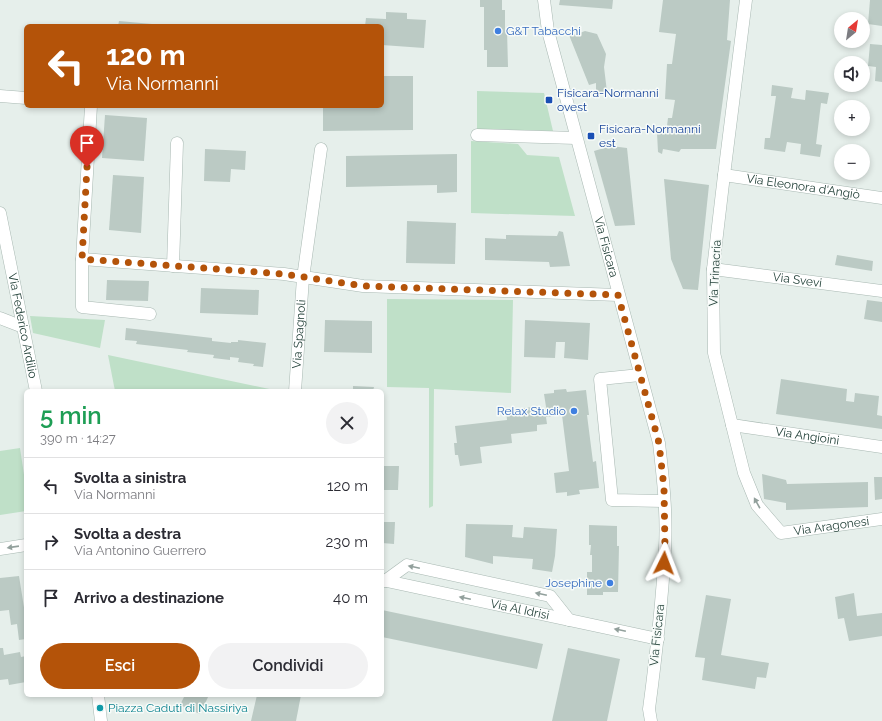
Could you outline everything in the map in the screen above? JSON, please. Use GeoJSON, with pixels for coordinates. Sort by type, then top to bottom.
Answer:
{"type":"FeatureCollection","features":[{"type":"Feature","properties":{"kind":"street","name":"Via Fisicara"},"geometry":{"type":"LineString","coordinates":[[544,0],[548,31],[659,443],[664,501],[665,548],[650,715],[645,721]]}},
{"type":"Feature","properties":{"kind":"street","name":"Via Trinacria"},"geometry":{"type":"LineString","coordinates":[[746,0],[713,269],[714,353],[744,473],[757,505],[781,533]]}},
{"type":"Feature","properties":{"kind":"street"},"geometry":{"type":"LineString","coordinates":[[0,96],[24,98]]}},
{"type":"Feature","properties":{"kind":"street"},"geometry":{"type":"LineString","coordinates":[[91,108],[82,259],[82,307],[150,314]]}},
{"type":"Feature","properties":{"kind":"street"},"geometry":{"type":"LineString","coordinates":[[477,135],[576,138]]}},
{"type":"Feature","properties":{"kind":"street"},"geometry":{"type":"LineString","coordinates":[[173,266],[177,143]]}},
{"type":"Feature","properties":{"kind":"street","name":"Via Spagnoli"},"geometry":{"type":"LineString","coordinates":[[296,389],[303,278],[321,149]]}},
{"type":"Feature","properties":{"kind":"street","name":"Via Eleonora d'Angiò"},"geometry":{"type":"LineString","coordinates":[[724,175],[882,198]]}},
{"type":"Feature","properties":{"kind":"street","name":"Via Federico Ardilio"},"geometry":{"type":"LineString","coordinates":[[0,213],[36,389]]}},
{"type":"Feature","properties":{"kind":"street"},"geometry":{"type":"LineString","coordinates":[[82,259],[284,274],[363,286],[618,295]]}},
{"type":"Feature","properties":{"kind":"street","name":"Via Svevi"},"geometry":{"type":"LineString","coordinates":[[713,269],[882,291]]}},
{"type":"Feature","properties":{"kind":"street"},"geometry":{"type":"LineString","coordinates":[[0,318],[23,327]]}},
{"type":"Feature","properties":{"kind":"street"},"geometry":{"type":"LineString","coordinates":[[640,376],[600,379],[612,500],[664,501]]}},
{"type":"Feature","properties":{"kind":"street","name":"Via Angioini"},"geometry":{"type":"LineString","coordinates":[[732,425],[882,447]]}},
{"type":"Feature","properties":{"kind":"street","name":"Via Aragonesi"},"geometry":{"type":"LineString","coordinates":[[781,533],[882,519]]}},
{"type":"Feature","properties":{"kind":"street"},"geometry":{"type":"LineString","coordinates":[[0,549],[24,545]]}},
{"type":"Feature","properties":{"kind":"street"},"geometry":{"type":"LineString","coordinates":[[384,579],[407,565],[550,596],[569,620]]}},
{"type":"Feature","properties":{"kind":"street","name":"Via Al Idrisi"},"geometry":{"type":"LineString","coordinates":[[384,580],[658,639]]}},
{"type":"Feature","properties":{"kind":"street"},"geometry":{"type":"LineString","coordinates":[[98,697],[101,721]]}},
{"type":"Feature","properties":{"kind":"green space"},"geometry":{"type":"Polygon","coordinates":[[[477,91],[544,93],[553,131],[477,129],[477,91]]]}},
{"type":"Feature","properties":{"kind":"green space"},"geometry":{"type":"Polygon","coordinates":[[[471,141],[518,144],[527,155],[559,157],[575,216],[471,213],[471,141]]]}},
{"type":"Feature","properties":{"kind":"green space"},"geometry":{"type":"Polygon","coordinates":[[[387,299],[513,300],[511,393],[434,389],[433,506],[429,508],[429,388],[387,387],[387,299]]]}},
{"type":"Feature","properties":{"kind":"green space"},"geometry":{"type":"Polygon","coordinates":[[[30,316],[105,320],[100,348],[33,333],[30,316]]]}},
{"type":"Feature","properties":{"kind":"green space"},"geometry":{"type":"Polygon","coordinates":[[[108,355],[270,389],[115,389],[108,355]]]}},
{"type":"Feature","properties":{"kind":"green space"},"geometry":{"type":"Polygon","coordinates":[[[20,448],[24,475],[24,511],[0,515],[0,451],[20,448]]]}},
{"type":"Feature","properties":{"kind":"building"},"geometry":{"type":"Polygon","coordinates":[[[480,0],[502,0],[502,10],[505,10],[505,30],[507,30],[508,67],[487,67],[487,50],[484,50],[484,7],[480,7],[480,0]]]}},
{"type":"Feature","properties":{"kind":"building"},"geometry":{"type":"Polygon","coordinates":[[[560,0],[613,0],[612,9],[559,5],[560,0]]]}},
{"type":"Feature","properties":{"kind":"building"},"geometry":{"type":"Polygon","coordinates":[[[663,0],[730,0],[727,40],[731,41],[716,149],[681,149],[679,152],[663,149],[662,154],[658,152],[657,133],[666,134],[668,118],[672,118],[675,100],[665,99],[667,64],[672,64],[676,34],[659,32],[663,0]]]}},
{"type":"Feature","properties":{"kind":"building"},"geometry":{"type":"Polygon","coordinates":[[[870,0],[882,0],[882,26],[870,24],[870,0]]]}},
{"type":"Feature","properties":{"kind":"building"},"geometry":{"type":"Polygon","coordinates":[[[386,12],[407,13],[407,19],[426,20],[424,48],[384,45],[384,24],[365,24],[366,18],[386,19],[386,12]]]}},
{"type":"Feature","properties":{"kind":"building"},"geometry":{"type":"Polygon","coordinates":[[[119,21],[152,24],[118,24],[119,21]]]}},
{"type":"Feature","properties":{"kind":"building"},"geometry":{"type":"Polygon","coordinates":[[[585,31],[597,34],[606,54],[604,67],[607,92],[596,92],[596,83],[589,85],[569,35],[585,31]]]}},
{"type":"Feature","properties":{"kind":"building"},"geometry":{"type":"Polygon","coordinates":[[[870,44],[882,45],[882,82],[875,81],[876,67],[870,66],[870,44]]]}},
{"type":"Feature","properties":{"kind":"building"},"geometry":{"type":"Polygon","coordinates":[[[384,76],[413,76],[413,130],[323,131],[323,108],[384,108],[384,76]]]}},
{"type":"Feature","properties":{"kind":"building"},"geometry":{"type":"Polygon","coordinates":[[[772,85],[793,88],[791,98],[805,100],[806,90],[829,93],[827,104],[821,103],[816,144],[822,145],[820,157],[800,154],[801,144],[787,142],[785,152],[764,149],[765,138],[770,138],[776,96],[771,96],[772,85]]]}},
{"type":"Feature","properties":{"kind":"building"},"geometry":{"type":"Polygon","coordinates":[[[105,115],[147,118],[144,161],[102,158],[105,115]]]}},
{"type":"Feature","properties":{"kind":"building"},"geometry":{"type":"Polygon","coordinates":[[[611,146],[627,148],[635,225],[615,226],[594,151],[611,146]]]}},
{"type":"Feature","properties":{"kind":"building"},"geometry":{"type":"Polygon","coordinates":[[[205,149],[246,151],[245,170],[231,169],[230,182],[204,181],[205,149]]]}},
{"type":"Feature","properties":{"kind":"building"},"geometry":{"type":"Polygon","coordinates":[[[457,154],[457,192],[437,193],[437,185],[346,187],[346,156],[457,154]]]}},
{"type":"Feature","properties":{"kind":"building"},"geometry":{"type":"Polygon","coordinates":[[[113,175],[144,177],[141,233],[109,230],[113,175]]]}},
{"type":"Feature","properties":{"kind":"building"},"geometry":{"type":"Polygon","coordinates":[[[664,179],[709,185],[698,290],[683,289],[671,259],[664,179]]]}},
{"type":"Feature","properties":{"kind":"building"},"geometry":{"type":"Polygon","coordinates":[[[407,221],[456,223],[455,264],[406,263],[407,221]]]}},
{"type":"Feature","properties":{"kind":"building"},"geometry":{"type":"Polygon","coordinates":[[[559,231],[563,232],[570,266],[550,267],[549,262],[485,260],[485,238],[506,239],[506,235],[557,236],[559,231]]]}},
{"type":"Feature","properties":{"kind":"building"},"geometry":{"type":"Polygon","coordinates":[[[837,255],[873,261],[872,271],[835,265],[837,255]]]}},
{"type":"Feature","properties":{"kind":"building"},"geometry":{"type":"Polygon","coordinates":[[[107,280],[149,281],[148,301],[106,300],[107,280]]]}},
{"type":"Feature","properties":{"kind":"building"},"geometry":{"type":"Polygon","coordinates":[[[201,288],[259,290],[258,315],[200,313],[201,288]]]}},
{"type":"Feature","properties":{"kind":"building"},"geometry":{"type":"Polygon","coordinates":[[[867,300],[882,302],[882,322],[864,319],[867,300]]]}},
{"type":"Feature","properties":{"kind":"building"},"geometry":{"type":"Polygon","coordinates":[[[325,320],[372,321],[372,353],[324,352],[325,320]]]}},
{"type":"Feature","properties":{"kind":"building"},"geometry":{"type":"Polygon","coordinates":[[[525,320],[590,323],[588,360],[564,358],[565,342],[556,342],[555,358],[524,357],[525,320]]]}},
{"type":"Feature","properties":{"kind":"building"},"geometry":{"type":"Polygon","coordinates":[[[126,328],[212,338],[212,341],[231,343],[238,342],[238,340],[266,343],[263,367],[238,362],[239,358],[230,357],[230,360],[213,358],[214,355],[187,352],[188,350],[136,344],[137,341],[125,340],[126,328]]]}},
{"type":"Feature","properties":{"kind":"building"},"geometry":{"type":"Polygon","coordinates":[[[781,379],[847,389],[846,401],[854,402],[855,393],[879,396],[877,415],[882,416],[882,429],[776,414],[781,379]]]}},
{"type":"Feature","properties":{"kind":"building"},"geometry":{"type":"Polygon","coordinates":[[[353,386],[374,387],[374,389],[353,389],[353,386]]]}},
{"type":"Feature","properties":{"kind":"building"},"geometry":{"type":"Polygon","coordinates":[[[566,389],[567,392],[586,390],[589,415],[587,415],[593,462],[596,461],[599,488],[579,490],[580,494],[567,496],[567,492],[556,493],[554,473],[569,471],[562,415],[546,417],[547,424],[537,425],[537,431],[511,434],[512,443],[480,447],[482,463],[460,466],[458,455],[455,455],[454,443],[457,443],[455,426],[507,420],[506,410],[534,407],[535,414],[547,413],[544,394],[554,393],[554,390],[566,389]]]}},
{"type":"Feature","properties":{"kind":"building"},"geometry":{"type":"Polygon","coordinates":[[[384,466],[399,466],[398,490],[384,490],[384,466]]]}},
{"type":"Feature","properties":{"kind":"building"},"geometry":{"type":"Polygon","coordinates":[[[762,474],[786,480],[787,484],[868,482],[868,507],[786,510],[786,503],[764,499],[762,474]]]}},
{"type":"Feature","properties":{"kind":"building"},"geometry":{"type":"Polygon","coordinates":[[[874,477],[882,477],[882,499],[875,500],[874,477]]]}},
{"type":"Feature","properties":{"kind":"building"},"geometry":{"type":"Polygon","coordinates":[[[384,522],[395,522],[394,544],[384,543],[384,522]]]}},
{"type":"Feature","properties":{"kind":"building"},"geometry":{"type":"Polygon","coordinates":[[[466,524],[513,525],[512,537],[523,538],[524,527],[557,529],[552,572],[532,569],[533,559],[493,556],[493,564],[465,557],[466,524]]]}},
{"type":"Feature","properties":{"kind":"building"},"geometry":{"type":"Polygon","coordinates":[[[589,525],[617,526],[617,546],[619,546],[618,592],[603,592],[603,595],[587,595],[587,572],[592,572],[592,555],[590,555],[591,545],[589,545],[589,525]]]}},
{"type":"Feature","properties":{"kind":"building"},"geometry":{"type":"Polygon","coordinates":[[[19,576],[24,607],[24,639],[19,640],[17,624],[11,625],[9,610],[0,611],[0,578],[19,576]]]}},
{"type":"Feature","properties":{"kind":"building"},"geometry":{"type":"Polygon","coordinates":[[[854,593],[857,616],[882,613],[882,636],[849,641],[844,618],[838,619],[835,597],[854,593]]]}},
{"type":"Feature","properties":{"kind":"building"},"geometry":{"type":"Polygon","coordinates":[[[706,595],[731,599],[721,655],[769,663],[766,678],[757,677],[755,689],[702,680],[705,658],[695,657],[706,595]]]}},
{"type":"Feature","properties":{"kind":"building"},"geometry":{"type":"Polygon","coordinates":[[[384,610],[543,644],[537,669],[384,637],[384,610]]]}},
{"type":"Feature","properties":{"kind":"building"},"geometry":{"type":"Polygon","coordinates":[[[0,648],[3,648],[4,655],[20,652],[21,657],[24,656],[24,682],[9,685],[8,679],[0,680],[0,648]]]}},
{"type":"Feature","properties":{"kind":"building"},"geometry":{"type":"Polygon","coordinates":[[[568,648],[620,659],[607,721],[552,721],[568,648]]]}},
{"type":"Feature","properties":{"kind":"building"},"geometry":{"type":"Polygon","coordinates":[[[184,697],[208,697],[200,714],[180,705],[184,697]]]}},
{"type":"Feature","properties":{"kind":"building"},"geometry":{"type":"Polygon","coordinates":[[[257,697],[301,697],[296,721],[251,721],[257,697]]]}},
{"type":"Feature","properties":{"kind":"place","name":"G&T Tabacchi"},"geometry":{"type":"Point","coordinates":[498,31]}},
{"type":"Feature","properties":{"kind":"place","name":"Fisicara-Normanni ovest"},"geometry":{"type":"Point","coordinates":[549,100]}},
{"type":"Feature","properties":{"kind":"place","name":"Fisicara-Normanni est"},"geometry":{"type":"Point","coordinates":[591,136]}},
{"type":"Feature","properties":{"kind":"place","name":"Relax Studio"},"geometry":{"type":"Point","coordinates":[574,411]}},
{"type":"Feature","properties":{"kind":"place","name":"Josephine"},"geometry":{"type":"Point","coordinates":[610,583]}},
{"type":"Feature","properties":{"kind":"place","name":"Piazza Caduti di Nassiriya"},"geometry":{"type":"Point","coordinates":[100,708]}},
{"type":"Feature","properties":{"kind":"route"},"geometry":{"type":"LineString","coordinates":[[87,167],[82,259],[284,274],[363,286],[618,295],[659,443],[664,488],[664,563]]}}]}
